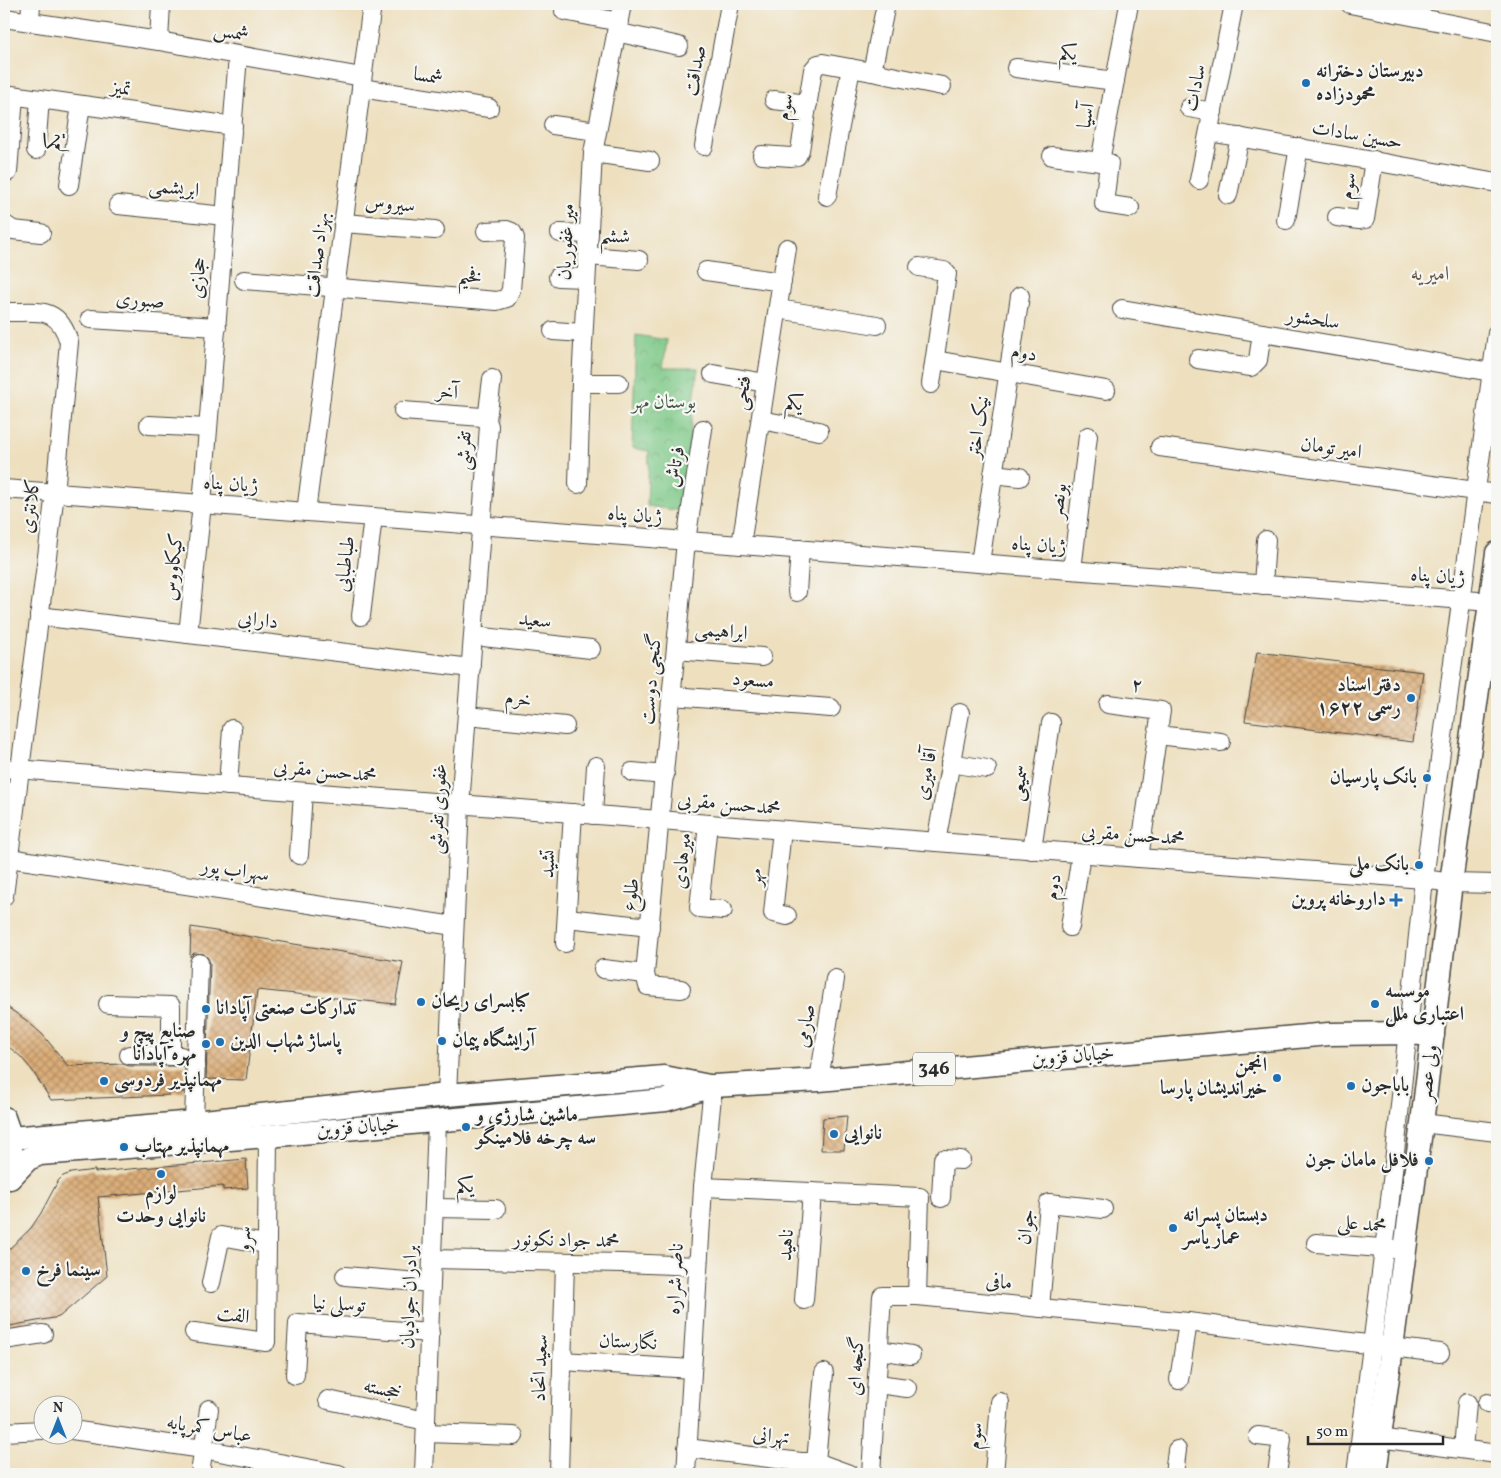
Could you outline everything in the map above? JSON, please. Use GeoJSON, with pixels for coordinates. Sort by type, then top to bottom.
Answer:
{"type":"FeatureCollection","features":[{"type":"Feature","properties":{"kind":"main road","name":"ولی عصر"},"geometry":{"type":"LineString","coordinates":[[1375,1474],[1379,1438],[1382,1345],[1394,1249],[1422,1123],[1451,883],[1497,553]]}},
{"type":"Feature","properties":{"kind":"main road","name":"خیابان قزوین"},"geometry":{"type":"LineString","coordinates":[[7,1184],[28,1159],[40,1154],[268,1136],[666,1100],[713,1086],[819,1080],[1329,1034],[1409,1033],[1433,1036]]}},
{"type":"Feature","properties":{"kind":"main road","name":"خیابان قزوین"},"geometry":{"type":"LineString","coordinates":[[8,1128],[194,1122],[447,1095],[664,1077],[713,1086]]}},
{"type":"Feature","properties":{"kind":"main road"},"geometry":{"type":"LineString","coordinates":[[7,1184],[8,1128]]}},
{"type":"Feature","properties":{"kind":"street"},"geometry":{"type":"LineString","coordinates":[[159,41],[162,4]]}},
{"type":"Feature","properties":{"kind":"street","name":"بهزاد صداقت"},"geometry":{"type":"LineString","coordinates":[[306,512],[372,4]]}},
{"type":"Feature","properties":{"kind":"street","name":"میر غفوریان"},"geometry":{"type":"LineString","coordinates":[[578,484],[581,383],[593,153],[622,4]]}},
{"type":"Feature","properties":{"kind":"street","name":"صداقت"},"geometry":{"type":"LineString","coordinates":[[704,146],[730,4]]}},
{"type":"Feature","properties":{"kind":"street"},"geometry":{"type":"LineString","coordinates":[[872,72],[886,4]]}},
{"type":"Feature","properties":{"kind":"street","name":"آسیا"},"geometry":{"type":"LineString","coordinates":[[1100,162],[1129,4]]}},
{"type":"Feature","properties":{"kind":"street","name":"سادات"},"geometry":{"type":"LineString","coordinates":[[1199,180],[1234,4]]}},
{"type":"Feature","properties":{"kind":"street"},"geometry":{"type":"LineString","coordinates":[[1350,4],[1438,12],[1497,32]]}},
{"type":"Feature","properties":{"kind":"street"},"geometry":{"type":"LineString","coordinates":[[564,11],[679,46]]}},
{"type":"Feature","properties":{"kind":"street","name":"شمس"},"geometry":{"type":"LineString","coordinates":[[4,18],[30,12],[362,83]]}},
{"type":"Feature","properties":{"kind":"street","name":"حجازی"},"geometry":{"type":"LineString","coordinates":[[202,504],[238,56]]}},
{"type":"Feature","properties":{"kind":"street","name":"سوم"},"geometry":{"type":"LineString","coordinates":[[762,155],[791,158],[797,156],[800,150],[814,70],[818,64],[823,63],[850,68]]}},
{"type":"Feature","properties":{"kind":"street"},"geometry":{"type":"LineString","coordinates":[[827,196],[850,68],[942,86]]}},
{"type":"Feature","properties":{"kind":"street","name":"یکم"},"geometry":{"type":"LineString","coordinates":[[1016,68],[1115,81]]}},
{"type":"Feature","properties":{"kind":"street","name":"شمسا"},"geometry":{"type":"LineString","coordinates":[[362,83],[489,108]]}},
{"type":"Feature","properties":{"kind":"street"},"geometry":{"type":"LineString","coordinates":[[8,172],[9,95]]}},
{"type":"Feature","properties":{"kind":"street","name":"تمیز"},"geometry":{"type":"LineString","coordinates":[[9,95],[233,126]]}},
{"type":"Feature","properties":{"kind":"street"},"geometry":{"type":"LineString","coordinates":[[36,150],[40,99]]}},
{"type":"Feature","properties":{"kind":"street"},"geometry":{"type":"LineString","coordinates":[[774,100],[808,104]]}},
{"type":"Feature","properties":{"kind":"street","name":"یکم"},"geometry":{"type":"LineString","coordinates":[[69,184],[81,105]]}},
{"type":"Feature","properties":{"kind":"street"},"geometry":{"type":"LineString","coordinates":[[1189,108],[1213,112]]}},
{"type":"Feature","properties":{"kind":"street"},"geometry":{"type":"LineString","coordinates":[[553,125],[597,131]]}},
{"type":"Feature","properties":{"kind":"street","name":"حسین سادات"},"geometry":{"type":"LineString","coordinates":[[1209,132],[1497,183]]}},
{"type":"Feature","properties":{"kind":"street"},"geometry":{"type":"LineString","coordinates":[[1228,195],[1240,137]]}},
{"type":"Feature","properties":{"kind":"street"},"geometry":{"type":"LineString","coordinates":[[1286,220],[1299,147]]}},
{"type":"Feature","properties":{"kind":"street"},"geometry":{"type":"LineString","coordinates":[[593,153],[650,161]]}},
{"type":"Feature","properties":{"kind":"street"},"geometry":{"type":"LineString","coordinates":[[1052,156],[1109,163],[1104,204],[1130,208]]}},
{"type":"Feature","properties":{"kind":"street","name":"سوم"},"geometry":{"type":"LineString","coordinates":[[1337,217],[1365,219],[1374,160]]}},
{"type":"Feature","properties":{"kind":"street","name":"ابریشمی"},"geometry":{"type":"LineString","coordinates":[[118,205],[225,216]]}},
{"type":"Feature","properties":{"kind":"street","name":"سیروس"},"geometry":{"type":"LineString","coordinates":[[343,223],[435,230]]}},
{"type":"Feature","properties":{"kind":"street"},"geometry":{"type":"LineString","coordinates":[[4,224],[14,230],[41,233]]}},
{"type":"Feature","properties":{"kind":"street","name":"فخیم"},"geometry":{"type":"LineString","coordinates":[[335,288],[497,301],[507,298],[511,290],[515,238],[512,232],[507,230],[486,231]]}},
{"type":"Feature","properties":{"kind":"street"},"geometry":{"type":"LineString","coordinates":[[560,233],[589,234]]}},
{"type":"Feature","properties":{"kind":"street","name":"فتحی"},"geometry":{"type":"LineString","coordinates":[[741,545],[788,248]]}},
{"type":"Feature","properties":{"kind":"street","name":"ششم"},"geometry":{"type":"LineString","coordinates":[[588,256],[639,260]]}},
{"type":"Feature","properties":{"kind":"street"},"geometry":{"type":"LineString","coordinates":[[920,267],[944,271],[947,274],[931,384]]}},
{"type":"Feature","properties":{"kind":"street"},"geometry":{"type":"LineString","coordinates":[[706,271],[782,282]]}},
{"type":"Feature","properties":{"kind":"street"},"geometry":{"type":"LineString","coordinates":[[558,277],[586,278]]}},
{"type":"Feature","properties":{"kind":"street"},"geometry":{"type":"LineString","coordinates":[[244,280],[335,288]]}},
{"type":"Feature","properties":{"kind":"street","name":"نیک اختر"},"geometry":{"type":"LineString","coordinates":[[980,563],[1020,296]]}},
{"type":"Feature","properties":{"kind":"street"},"geometry":{"type":"LineString","coordinates":[[778,309],[877,325]]}},
{"type":"Feature","properties":{"kind":"street","name":"سلحشور"},"geometry":{"type":"LineString","coordinates":[[1122,309],[1494,372]]}},
{"type":"Feature","properties":{"kind":"street","name":"کلانتری"},"geometry":{"type":"LineString","coordinates":[[4,312],[49,313],[58,319],[65,329],[69,342],[55,493],[39,616],[11,769],[9,858],[4,896]]}},
{"type":"Feature","properties":{"kind":"street","name":"صبوری"},"geometry":{"type":"LineString","coordinates":[[90,319],[216,327]]}},
{"type":"Feature","properties":{"kind":"street"},"geometry":{"type":"LineString","coordinates":[[552,331],[584,333]]}},
{"type":"Feature","properties":{"kind":"street"},"geometry":{"type":"LineString","coordinates":[[1198,359],[1251,367],[1258,360],[1262,333]]}},
{"type":"Feature","properties":{"kind":"street"},"geometry":{"type":"LineString","coordinates":[[1394,1249],[1409,1033],[1424,878],[1460,600],[1494,372],[1497,333]]}},
{"type":"Feature","properties":{"kind":"street","name":"دوم"},"geometry":{"type":"LineString","coordinates":[[935,360],[1106,390]]}},
{"type":"Feature","properties":{"kind":"street"},"geometry":{"type":"LineString","coordinates":[[713,374],[766,384]]}},
{"type":"Feature","properties":{"kind":"street","name":"تفرشی"},"geometry":{"type":"LineString","coordinates":[[483,525],[489,426],[487,420],[492,379]]}},
{"type":"Feature","properties":{"kind":"street"},"geometry":{"type":"LineString","coordinates":[[581,383],[619,383]]}},
{"type":"Feature","properties":{"kind":"street","name":"آخر"},"geometry":{"type":"LineString","coordinates":[[403,412],[482,417],[487,420]]}},
{"type":"Feature","properties":{"kind":"street","name":"یکم"},"geometry":{"type":"LineString","coordinates":[[760,420],[819,431]]}},
{"type":"Feature","properties":{"kind":"street"},"geometry":{"type":"LineString","coordinates":[[149,425],[208,428]]}},
{"type":"Feature","properties":{"kind":"street","name":"فرتاش"},"geometry":{"type":"LineString","coordinates":[[686,541],[703,429]]}},
{"type":"Feature","properties":{"kind":"street","name":"بونصر"},"geometry":{"type":"LineString","coordinates":[[1072,570],[1088,436]]}},
{"type":"Feature","properties":{"kind":"street","name":"امیر تومان"},"geometry":{"type":"LineString","coordinates":[[1160,447],[1497,494]]}},
{"type":"Feature","properties":{"kind":"street"},"geometry":{"type":"LineString","coordinates":[[993,474],[1020,477]]}},
{"type":"Feature","properties":{"kind":"street","name":"ژیان پناه"},"geometry":{"type":"LineString","coordinates":[[4,489],[1491,602]]}},
{"type":"Feature","properties":{"kind":"street","name":"کیکاووس"},"geometry":{"type":"LineString","coordinates":[[188,634],[202,504]]}},
{"type":"Feature","properties":{"kind":"street","name":"طباطبایی"},"geometry":{"type":"LineString","coordinates":[[362,616],[374,517]]}},
{"type":"Feature","properties":{"kind":"street","name":"غفوری تفرشی"},"geometry":{"type":"LineString","coordinates":[[447,1095],[460,805],[483,525]]}},
{"type":"Feature","properties":{"kind":"street"},"geometry":{"type":"LineString","coordinates":[[1263,585],[1266,540]]}},
{"type":"Feature","properties":{"kind":"street","name":"گنجی دوست"},"geometry":{"type":"LineString","coordinates":[[660,820],[686,541]]}},
{"type":"Feature","properties":{"kind":"street"},"geometry":{"type":"LineString","coordinates":[[797,592],[800,549]]}},
{"type":"Feature","properties":{"kind":"street","name":"دارابی"},"geometry":{"type":"LineString","coordinates":[[39,616],[471,668]]}},
{"type":"Feature","properties":{"kind":"street","name":"سعید"},"geometry":{"type":"LineString","coordinates":[[474,636],[591,649]]}},
{"type":"Feature","properties":{"kind":"street","name":"ابراهیمی"},"geometry":{"type":"LineString","coordinates":[[676,650],[762,657]]}},
{"type":"Feature","properties":{"kind":"street","name":"مسعود"},"geometry":{"type":"LineString","coordinates":[[672,696],[831,708]]}},
{"type":"Feature","properties":{"kind":"street","name":"۲"},"geometry":{"type":"LineString","coordinates":[[1108,704],[1160,711],[1157,735]]}},
{"type":"Feature","properties":{"kind":"street","name":"آقا میری"},"geometry":{"type":"LineString","coordinates":[[936,842],[960,713]]}},
{"type":"Feature","properties":{"kind":"street","name":"خرم"},"geometry":{"type":"LineString","coordinates":[[467,716],[565,726]]}},
{"type":"Feature","properties":{"kind":"street","name":"سمیعی"},"geometry":{"type":"LineString","coordinates":[[1032,850],[1051,722]]}},
{"type":"Feature","properties":{"kind":"street"},"geometry":{"type":"LineString","coordinates":[[228,786],[232,728]]}},
{"type":"Feature","properties":{"kind":"street"},"geometry":{"type":"LineString","coordinates":[[1139,858],[1157,735],[1221,742]]}},
{"type":"Feature","properties":{"kind":"street"},"geometry":{"type":"LineString","coordinates":[[950,763],[987,769]]}},
{"type":"Feature","properties":{"kind":"street"},"geometry":{"type":"LineString","coordinates":[[592,815],[596,766]]}},
{"type":"Feature","properties":{"kind":"street","name":"محمدحسن مقربی"},"geometry":{"type":"LineString","coordinates":[[11,769],[1081,854],[1424,878],[1451,883],[1497,884]]}},
{"type":"Feature","properties":{"kind":"street"},"geometry":{"type":"LineString","coordinates":[[632,772],[665,775]]}},
{"type":"Feature","properties":{"kind":"street"},"geometry":{"type":"LineString","coordinates":[[299,855],[303,792]]}},
{"type":"Feature","properties":{"kind":"street","name":"تشید"},"geometry":{"type":"LineString","coordinates":[[565,943],[573,813]]}},
{"type":"Feature","properties":{"kind":"street","name":"طلوع"},"geometry":{"type":"LineString","coordinates":[[645,974],[660,820]]}},
{"type":"Feature","properties":{"kind":"street","name":"میرهادی"},"geometry":{"type":"LineString","coordinates":[[708,824],[699,908],[723,910]]}},
{"type":"Feature","properties":{"kind":"street","name":"مهر"},"geometry":{"type":"LineString","coordinates":[[782,830],[773,913],[787,916]]}},
{"type":"Feature","properties":{"kind":"street","name":"دوم"},"geometry":{"type":"LineString","coordinates":[[1070,927],[1081,854]]}},
{"type":"Feature","properties":{"kind":"street","name":"سهراب پور"},"geometry":{"type":"LineString","coordinates":[[9,858],[454,926]]}},
{"type":"Feature","properties":{"kind":"street"},"geometry":{"type":"LineString","coordinates":[[567,918],[650,927]]}},
{"type":"Feature","properties":{"kind":"street"},"geometry":{"type":"LineString","coordinates":[[194,1122],[199,963]]}},
{"type":"Feature","properties":{"kind":"street"},"geometry":{"type":"LineString","coordinates":[[603,969],[645,974],[648,986],[680,989]]}},
{"type":"Feature","properties":{"kind":"street","name":"صارمی"},"geometry":{"type":"LineString","coordinates":[[819,1080],[835,979]]}},
{"type":"Feature","properties":{"kind":"street"},"geometry":{"type":"LineString","coordinates":[[108,1004],[171,1006],[171,1056]]}},
{"type":"Feature","properties":{"kind":"street"},"geometry":{"type":"LineString","coordinates":[[130,1055],[196,1057]]}},
{"type":"Feature","properties":{"kind":"street","name":"ناصر شراره"},"geometry":{"type":"LineString","coordinates":[[686,1474],[703,1187],[713,1086]]}},
{"type":"Feature","properties":{"kind":"street","name":"برادران جوادیان"},"geometry":{"type":"LineString","coordinates":[[424,1474],[437,1120]]}},
{"type":"Feature","properties":{"kind":"street"},"geometry":{"type":"LineString","coordinates":[[1422,1123],[1497,1132]]}},
{"type":"Feature","properties":{"kind":"street","name":"سرو"},"geometry":{"type":"LineString","coordinates":[[266,1342],[268,1136]]}},
{"type":"Feature","properties":{"kind":"street"},"geometry":{"type":"LineString","coordinates":[[703,1187],[947,1198],[944,1159],[961,1160]]}},
{"type":"Feature","properties":{"kind":"street","name":"ناهید"},"geometry":{"type":"LineString","coordinates":[[804,1300],[812,1192]]}},
{"type":"Feature","properties":{"kind":"street"},"geometry":{"type":"LineString","coordinates":[[917,1296],[920,1197]]}},
{"type":"Feature","properties":{"kind":"street","name":"جوان"},"geometry":{"type":"LineString","coordinates":[[1040,1308],[1049,1204],[1103,1209]]}},
{"type":"Feature","properties":{"kind":"street","name":"یکم"},"geometry":{"type":"LineString","coordinates":[[434,1208],[496,1209]]}},
{"type":"Feature","properties":{"kind":"street"},"geometry":{"type":"LineString","coordinates":[[211,1282],[221,1236],[266,1244]]}},
{"type":"Feature","properties":{"kind":"street","name":"محمد علی"},"geometry":{"type":"LineString","coordinates":[[1316,1243],[1394,1249]]}},
{"type":"Feature","properties":{"kind":"street","name":"محمد جواد نکونور"},"geometry":{"type":"LineString","coordinates":[[432,1259],[698,1266]]}},
{"type":"Feature","properties":{"kind":"street","name":"سعید اتحاد"},"geometry":{"type":"LineString","coordinates":[[559,1474],[565,1263]]}},
{"type":"Feature","properties":{"kind":"street"},"geometry":{"type":"LineString","coordinates":[[345,1276],[431,1283]]}},
{"type":"Feature","properties":{"kind":"street","name":"گنجه ای"},"geometry":{"type":"LineString","coordinates":[[871,1474],[882,1296],[917,1296]]}},
{"type":"Feature","properties":{"kind":"street","name":"مافی"},"geometry":{"type":"LineString","coordinates":[[917,1296],[1188,1322],[1440,1353]]}},
{"type":"Feature","properties":{"kind":"street"},"geometry":{"type":"LineString","coordinates":[[1179,1380],[1188,1322]]}},
{"type":"Feature","properties":{"kind":"street","name":"توسلی نیا"},"geometry":{"type":"LineString","coordinates":[[295,1375],[298,1323],[430,1333]]}},
{"type":"Feature","properties":{"kind":"street","name":"الفت"},"geometry":{"type":"LineString","coordinates":[[194,1332],[266,1342]]}},
{"type":"Feature","properties":{"kind":"street"},"geometry":{"type":"LineString","coordinates":[[4,1340],[43,1334]]}},
{"type":"Feature","properties":{"kind":"street"},"geometry":{"type":"LineString","coordinates":[[1356,1474],[1382,1345]]}},
{"type":"Feature","properties":{"kind":"street"},"geometry":{"type":"LineString","coordinates":[[879,1350],[911,1355]]}},
{"type":"Feature","properties":{"kind":"street","name":"نگارستان"},"geometry":{"type":"LineString","coordinates":[[562,1361],[692,1368]]}},
{"type":"Feature","properties":{"kind":"street"},"geometry":{"type":"LineString","coordinates":[[816,1462],[824,1373]]}},
{"type":"Feature","properties":{"kind":"street"},"geometry":{"type":"LineString","coordinates":[[878,1384],[907,1388]]}},
{"type":"Feature","properties":{"kind":"street","name":"خجسته"},"geometry":{"type":"LineString","coordinates":[[328,1400],[426,1427],[514,1436]]}},
{"type":"Feature","properties":{"kind":"street","name":"سوم"},"geometry":{"type":"LineString","coordinates":[[994,1474],[1000,1402]]}},
{"type":"Feature","properties":{"kind":"street"},"geometry":{"type":"LineString","coordinates":[[1463,1449],[1467,1403]]}},
{"type":"Feature","properties":{"kind":"street"},"geometry":{"type":"LineString","coordinates":[[200,1474],[209,1409]]}},
{"type":"Feature","properties":{"kind":"street"},"geometry":{"type":"LineString","coordinates":[[4,1432],[32,1431]]}},
{"type":"Feature","properties":{"kind":"street","name":"عباس کمرپایه"},"geometry":{"type":"LineString","coordinates":[[82,1431],[203,1449],[338,1474]]}},
{"type":"Feature","properties":{"kind":"street"},"geometry":{"type":"LineString","coordinates":[[1258,1436],[1282,1439],[1277,1474]]}},
{"type":"Feature","properties":{"kind":"street"},"geometry":{"type":"LineString","coordinates":[[1379,1438],[1497,1454]]}},
{"type":"Feature","properties":{"kind":"street","name":"تهرانی"},"geometry":{"type":"LineString","coordinates":[[687,1448],[816,1462],[849,1474]]}},
{"type":"Feature","properties":{"kind":"street"},"geometry":{"type":"LineString","coordinates":[[1174,1474],[1177,1450]]}},
{"type":"Feature","properties":{"kind":"green space","name":"بوستان مهر"},"geometry":{"type":"Polygon","coordinates":[[[636,335],[667,340],[663,368],[698,368],[681,511],[647,506],[649,451],[632,448],[636,335]]]}},
{"type":"Feature","properties":{"kind":"building"},"geometry":{"type":"Polygon","coordinates":[[[1257,652],[1423,672],[1413,742],[1245,721],[1257,652]]]}},
{"type":"Feature","properties":{"kind":"building","name":"پاساژ شهاب الدین"},"geometry":{"type":"Polygon","coordinates":[[[191,927],[403,962],[395,1004],[257,990],[246,1080],[206,1079],[210,963],[204,954],[194,953],[190,957],[191,927]]]}},
{"type":"Feature","properties":{"kind":"building"},"geometry":{"type":"Polygon","coordinates":[[[4,1005],[26,1020],[43,1035],[68,1066],[123,1064],[129,1066],[185,1066],[184,1092],[169,1093],[169,1095],[51,1100],[32,1070],[20,1056],[4,1043],[4,1005]]]}},
{"type":"Feature","properties":{"kind":"building","name":"نانوایی"},"geometry":{"type":"Polygon","coordinates":[[[847,1116],[844,1150],[821,1150],[823,1118],[847,1116]]]}},
{"type":"Feature","properties":{"kind":"building"},"geometry":{"type":"Polygon","coordinates":[[[246,1159],[248,1188],[223,1190],[223,1186],[98,1197],[107,1276],[59,1317],[4,1327],[4,1254],[31,1228],[58,1181],[63,1176],[95,1170],[95,1172],[246,1159]]]}},
{"type":"Feature","properties":{"kind":"place","name":"دبیرستان دخترانه محمودزاده"},"geometry":{"type":"Point","coordinates":[1306,83]}},
{"type":"Feature","properties":{"kind":"place","name":"دفتر اسناد رسمی ۱۶۲۲"},"geometry":{"type":"Point","coordinates":[1411,698]}},
{"type":"Feature","properties":{"kind":"place","name":"بانک پارسیان"},"geometry":{"type":"Point","coordinates":[1427,778]}},
{"type":"Feature","properties":{"kind":"place","name":"بانک ملی"},"geometry":{"type":"Point","coordinates":[1419,865]}},
{"type":"Feature","properties":{"kind":"place","name":"داروخانه پروین"},"geometry":{"type":"Point","coordinates":[1396,900]}},
{"type":"Feature","properties":{"kind":"place","name":"کبابسرای ریحان"},"geometry":{"type":"Point","coordinates":[421,1002]}},
{"type":"Feature","properties":{"kind":"place","name":"موسسه اعتباری ملل"},"geometry":{"type":"Point","coordinates":[1375,1004]}},
{"type":"Feature","properties":{"kind":"place","name":"تدارکات صنعتی آپادانا"},"geometry":{"type":"Point","coordinates":[206,1009]}},
{"type":"Feature","properties":{"kind":"place","name":"آرایشگاه پیمان"},"geometry":{"type":"Point","coordinates":[442,1041]}},
{"type":"Feature","properties":{"kind":"place","name":"پاساژ شهاب الدین"},"geometry":{"type":"Point","coordinates":[220,1042]}},
{"type":"Feature","properties":{"kind":"place","name":"صنایع پیچ و مهره آپادانا"},"geometry":{"type":"Point","coordinates":[206,1044]}},
{"type":"Feature","properties":{"kind":"place","name":"انجمن خیراندیشان پارسا"},"geometry":{"type":"Point","coordinates":[1277,1078]}},
{"type":"Feature","properties":{"kind":"place","name":"مهمانپذیر فردوسی"},"geometry":{"type":"Point","coordinates":[104,1081]}},
{"type":"Feature","properties":{"kind":"place","name":"باباجون"},"geometry":{"type":"Point","coordinates":[1351,1086]}},
{"type":"Feature","properties":{"kind":"place","name":"ماشین شارژی و سه چرخه فلامینگو"},"geometry":{"type":"Point","coordinates":[466,1127]}},
{"type":"Feature","properties":{"kind":"place","name":"نانوایی"},"geometry":{"type":"Point","coordinates":[834,1134]}},
{"type":"Feature","properties":{"kind":"place","name":"مهمانپذیر مهتاب"},"geometry":{"type":"Point","coordinates":[124,1147]}},
{"type":"Feature","properties":{"kind":"place","name":"فلافل مامان جون"},"geometry":{"type":"Point","coordinates":[1429,1161]}},
{"type":"Feature","properties":{"kind":"place","name":"لوازم نانوایی وحدت"},"geometry":{"type":"Point","coordinates":[161,1174]}},
{"type":"Feature","properties":{"kind":"place","name":"دبستان پسرانه عمار یاسر"},"geometry":{"type":"Point","coordinates":[1173,1228]}},
{"type":"Feature","properties":{"kind":"place","name":"سینما فرخ"},"geometry":{"type":"Point","coordinates":[26,1271]}},
{"type":"Feature","properties":{"kind":"district","name":"امیریه"},"geometry":{"type":"Point","coordinates":[1430,274]}}]}
